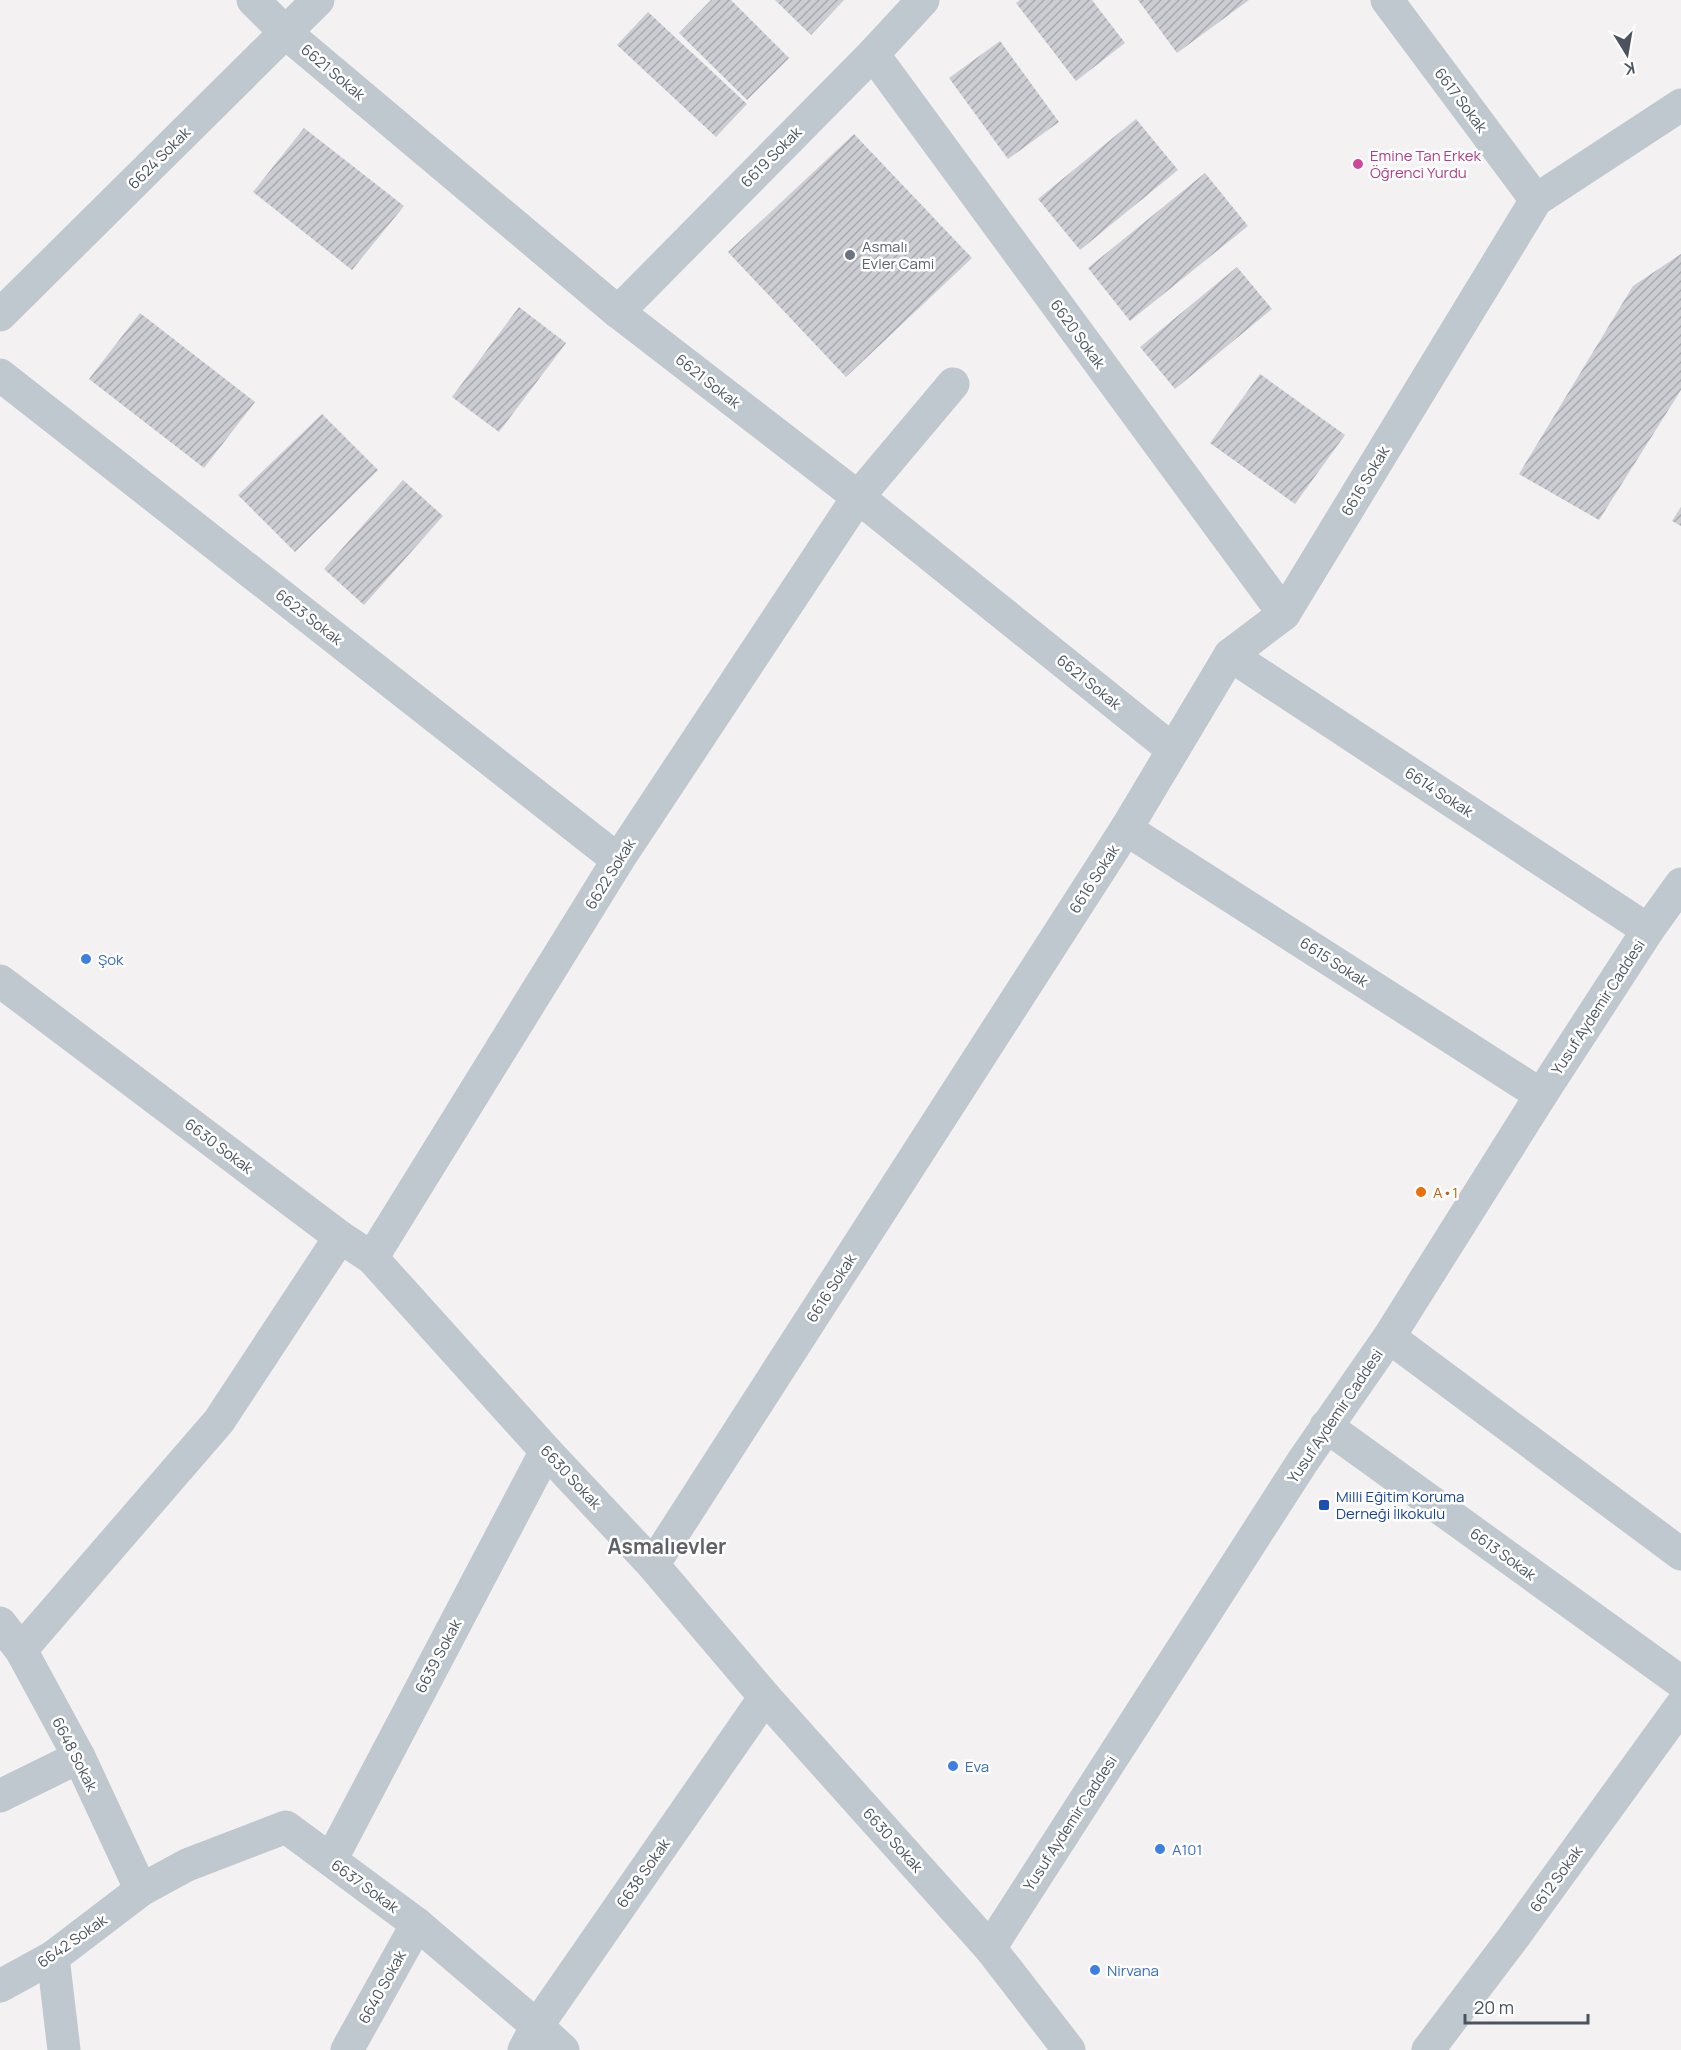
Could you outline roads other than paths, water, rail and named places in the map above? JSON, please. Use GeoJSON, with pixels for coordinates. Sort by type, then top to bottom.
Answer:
{"type":"FeatureCollection","features":[{"type":"Feature","properties":{"kind":"street","name":"6621 Sokak"},"geometry":{"type":"LineString","coordinates":[[253,0],[286,33],[618,312],[858,497],[1173,750]]}},
{"type":"Feature","properties":{"kind":"street","name":"6624 Sokak"},"geometry":{"type":"LineString","coordinates":[[0,315],[318,0]]}},
{"type":"Feature","properties":{"kind":"street","name":"6619 Sokak"},"geometry":{"type":"LineString","coordinates":[[618,312],[873,54],[923,0]]}},
{"type":"Feature","properties":{"kind":"street","name":"6617 Sokak"},"geometry":{"type":"LineString","coordinates":[[1387,0],[1536,200]]}},
{"type":"Feature","properties":{"kind":"street","name":"6620 Sokak"},"geometry":{"type":"LineString","coordinates":[[873,54],[1284,614]]}},
{"type":"Feature","properties":{"kind":"street"},"geometry":{"type":"LineString","coordinates":[[1536,200],[1681,105]]}},
{"type":"Feature","properties":{"kind":"street","name":"6616 Sokak"},"geometry":{"type":"LineString","coordinates":[[653,1565],[1126,829],[1230,655],[1284,614],[1536,200]]}},
{"type":"Feature","properties":{"kind":"street","name":"6623 Sokak"},"geometry":{"type":"LineString","coordinates":[[0,375],[618,860]]}},
{"type":"Feature","properties":{"kind":"street","name":"6622 Sokak"},"geometry":{"type":"LineString","coordinates":[[372,1258],[618,860],[858,497],[953,384]]}},
{"type":"Feature","properties":{"kind":"street","name":"6614 Sokak"},"geometry":{"type":"LineString","coordinates":[[1230,655],[1648,930]]}},
{"type":"Feature","properties":{"kind":"street","name":"6615 Sokak"},"geometry":{"type":"LineString","coordinates":[[1126,829],[1541,1095]]}},
{"type":"Feature","properties":{"kind":"street","name":"Yusuf Aydemir Caddesi"},"geometry":{"type":"LineString","coordinates":[[990,1948],[1326,1426],[1389,1337],[1648,930],[1681,884]]}},
{"type":"Feature","properties":{"kind":"street","name":"6630 Sokak"},"geometry":{"type":"LineString","coordinates":[[0,981],[340,1237],[372,1258],[546,1451],[653,1565],[765,1697],[990,1948],[1070,2050]]}},
{"type":"Feature","properties":{"kind":"street"},"geometry":{"type":"LineString","coordinates":[[21,1650],[219,1420],[340,1237]]}},
{"type":"Feature","properties":{"kind":"street"},"geometry":{"type":"LineString","coordinates":[[1389,1337],[1681,1554]]}},
{"type":"Feature","properties":{"kind":"street","name":"6613 Sokak"},"geometry":{"type":"LineString","coordinates":[[1326,1426],[1681,1682]]}},
{"type":"Feature","properties":{"kind":"street","name":"6639 Sokak"},"geometry":{"type":"LineString","coordinates":[[331,1860],[546,1451]]}},
{"type":"Feature","properties":{"kind":"street","name":"6648 Sokak"},"geometry":{"type":"LineString","coordinates":[[0,1623],[21,1650],[79,1757],[141,1890]]}},
{"type":"Feature","properties":{"kind":"street","name":"6638 Sokak"},"geometry":{"type":"LineString","coordinates":[[531,2038],[765,1697]]}},
{"type":"Feature","properties":{"kind":"street","name":"6612 Sokak"},"geometry":{"type":"LineString","coordinates":[[1428,2050],[1513,1938],[1670,1746],[1681,1706]]}},
{"type":"Feature","properties":{"kind":"street"},"geometry":{"type":"LineString","coordinates":[[0,1796],[79,1757]]}},
{"type":"Feature","properties":{"kind":"street","name":"6637 Sokak"},"geometry":{"type":"LineString","coordinates":[[141,1890],[187,1865],[286,1827],[417,1924],[531,2038],[563,2050]]}},
{"type":"Feature","properties":{"kind":"street","name":"6642 Sokak"},"geometry":{"type":"LineString","coordinates":[[0,1986],[53,1958],[141,1890]]}},
{"type":"Feature","properties":{"kind":"street","name":"6640 Sokak"},"geometry":{"type":"LineString","coordinates":[[347,2050],[417,1924]]}},
{"type":"Feature","properties":{"kind":"street"},"geometry":{"type":"LineString","coordinates":[[53,1958],[63,2050]]}},
{"type":"Feature","properties":{"kind":"place","name":"Emine Tan Erkek Öğrenci Yurdu"},"geometry":{"type":"Point","coordinates":[1358,164]}},
{"type":"Feature","properties":{"kind":"place","name":"Asmalı Evler Cami"},"geometry":{"type":"Point","coordinates":[850,255]}},
{"type":"Feature","properties":{"kind":"place","name":"Şok"},"geometry":{"type":"Point","coordinates":[86,959]}},
{"type":"Feature","properties":{"kind":"place","name":"A•1"},"geometry":{"type":"Point","coordinates":[1421,1192]}},
{"type":"Feature","properties":{"kind":"place","name":"Milli Eğitim Koruma Derneği İlkokulu"},"geometry":{"type":"Point","coordinates":[1324,1505]}},
{"type":"Feature","properties":{"kind":"place","name":"Eva"},"geometry":{"type":"Point","coordinates":[953,1766]}},
{"type":"Feature","properties":{"kind":"place","name":"A101"},"geometry":{"type":"Point","coordinates":[1160,1849]}},
{"type":"Feature","properties":{"kind":"place","name":"Nirvana"},"geometry":{"type":"Point","coordinates":[1095,1970]}},
{"type":"Feature","properties":{"kind":"district","name":"Asmalıevler"},"geometry":{"type":"Point","coordinates":[667,1546]}}]}
